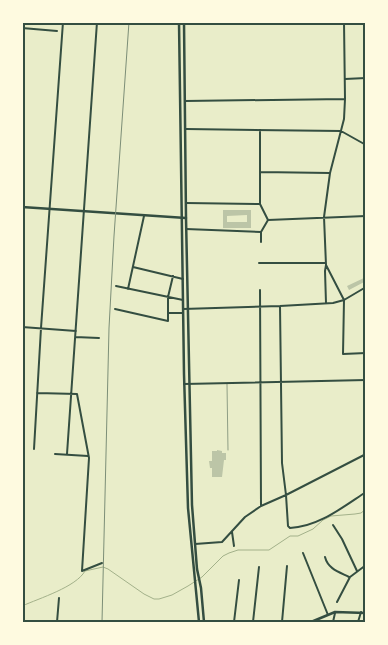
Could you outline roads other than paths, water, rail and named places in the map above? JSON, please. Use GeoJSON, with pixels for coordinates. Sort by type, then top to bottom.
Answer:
{"type":"FeatureCollection","features":[{"type":"Feature","properties":{"kind":"main road"},"geometry":{"type":"LineString","coordinates":[[179,22],[184,384],[188,508],[199,622]]}},
{"type":"Feature","properties":{"kind":"main road"},"geometry":{"type":"LineString","coordinates":[[184,22],[192,505],[197,569],[204,622]]}},
{"type":"Feature","properties":{"kind":"main road"},"geometry":{"type":"LineString","coordinates":[[22,207],[186,218]]}},
{"type":"Feature","properties":{"kind":"main road"},"geometry":{"type":"LineString","coordinates":[[311,622],[335,612],[366,613]]}},
{"type":"Feature","properties":{"kind":"street"},"geometry":{"type":"LineString","coordinates":[[25,22],[23,28],[57,31]]}},
{"type":"Feature","properties":{"kind":"street"},"geometry":{"type":"LineString","coordinates":[[34,449],[63,22]]}},
{"type":"Feature","properties":{"kind":"street"},"geometry":{"type":"LineString","coordinates":[[67,454],[97,22]]}},
{"type":"Feature","properties":{"kind":"street"},"geometry":{"type":"LineString","coordinates":[[326,303],[324,217],[330,172],[344,119],[344,22]]}},
{"type":"Feature","properties":{"kind":"street"},"geometry":{"type":"LineString","coordinates":[[345,79],[366,78]]}},
{"type":"Feature","properties":{"kind":"street"},"geometry":{"type":"LineString","coordinates":[[185,101],[345,99]]}},
{"type":"Feature","properties":{"kind":"street"},"geometry":{"type":"LineString","coordinates":[[186,129],[340,131],[366,145]]}},
{"type":"Feature","properties":{"kind":"street"},"geometry":{"type":"LineString","coordinates":[[260,130],[260,204],[268,220]]}},
{"type":"Feature","properties":{"kind":"street"},"geometry":{"type":"LineString","coordinates":[[260,172],[330,172]]}},
{"type":"Feature","properties":{"kind":"street"},"geometry":{"type":"LineString","coordinates":[[186,203],[260,204]]}},
{"type":"Feature","properties":{"kind":"street"},"geometry":{"type":"LineString","coordinates":[[128,289],[144,216]]}},
{"type":"Feature","properties":{"kind":"street"},"geometry":{"type":"LineString","coordinates":[[268,220],[366,216]]}},
{"type":"Feature","properties":{"kind":"street"},"geometry":{"type":"LineString","coordinates":[[261,242],[261,232],[268,220]]}},
{"type":"Feature","properties":{"kind":"street"},"geometry":{"type":"LineString","coordinates":[[186,229],[261,232]]}},
{"type":"Feature","properties":{"kind":"street"},"geometry":{"type":"LineString","coordinates":[[259,263],[326,264]]}},
{"type":"Feature","properties":{"kind":"street"},"geometry":{"type":"LineString","coordinates":[[326,264],[344,300],[343,354],[366,353]]}},
{"type":"Feature","properties":{"kind":"street"},"geometry":{"type":"LineString","coordinates":[[132,266],[183,279]]}},
{"type":"Feature","properties":{"kind":"street"},"geometry":{"type":"LineString","coordinates":[[115,309],[168,321],[168,297],[173,276]]}},
{"type":"Feature","properties":{"kind":"street"},"geometry":{"type":"LineString","coordinates":[[116,286],[183,300]]}},
{"type":"Feature","properties":{"kind":"street"},"geometry":{"type":"LineString","coordinates":[[183,309],[332,303],[344,300],[366,287]]}},
{"type":"Feature","properties":{"kind":"street"},"geometry":{"type":"LineString","coordinates":[[260,290],[261,506]]}},
{"type":"Feature","properties":{"kind":"street"},"geometry":{"type":"LineString","coordinates":[[280,306],[282,463],[288,526],[290,528],[298,528],[325,518],[366,492]]}},
{"type":"Feature","properties":{"kind":"street"},"geometry":{"type":"LineString","coordinates":[[168,313],[183,313]]}},
{"type":"Feature","properties":{"kind":"street"},"geometry":{"type":"LineString","coordinates":[[22,327],[76,331]]}},
{"type":"Feature","properties":{"kind":"street"},"geometry":{"type":"LineString","coordinates":[[76,336],[99,338]]}},
{"type":"Feature","properties":{"kind":"street"},"geometry":{"type":"LineString","coordinates":[[184,384],[366,380]]}},
{"type":"Feature","properties":{"kind":"street"},"geometry":{"type":"LineString","coordinates":[[37,393],[77,394],[88,456],[82,571],[102,563]]}},
{"type":"Feature","properties":{"kind":"street"},"geometry":{"type":"LineString","coordinates":[[55,454],[88,456]]}},
{"type":"Feature","properties":{"kind":"street"},"geometry":{"type":"LineString","coordinates":[[195,544],[222,542],[245,517],[261,506],[366,454]]}},
{"type":"Feature","properties":{"kind":"street"},"geometry":{"type":"LineString","coordinates":[[333,525],[357,571]]}},
{"type":"Feature","properties":{"kind":"street"},"geometry":{"type":"LineString","coordinates":[[232,532],[234,546]]}},
{"type":"Feature","properties":{"kind":"street"},"geometry":{"type":"LineString","coordinates":[[303,553],[328,615]]}},
{"type":"Feature","properties":{"kind":"street"},"geometry":{"type":"LineString","coordinates":[[325,557],[331,567],[350,577]]}},
{"type":"Feature","properties":{"kind":"street"},"geometry":{"type":"LineString","coordinates":[[337,602],[350,577],[366,565]]}},
{"type":"Feature","properties":{"kind":"street"},"geometry":{"type":"LineString","coordinates":[[282,622],[287,566]]}},
{"type":"Feature","properties":{"kind":"street"},"geometry":{"type":"LineString","coordinates":[[253,622],[260,568]]}},
{"type":"Feature","properties":{"kind":"street"},"geometry":{"type":"LineString","coordinates":[[234,622],[239,580]]}},
{"type":"Feature","properties":{"kind":"street"},"geometry":{"type":"LineString","coordinates":[[57,622],[59,598]]}},
{"type":"Feature","properties":{"kind":"street"},"geometry":{"type":"LineString","coordinates":[[333,622],[335,612]]}},
{"type":"Feature","properties":{"kind":"street"},"geometry":{"type":"LineString","coordinates":[[358,622],[361,612]]}},
{"type":"Feature","properties":{"kind":"lane"},"geometry":{"type":"LineString","coordinates":[[228,383],[228,450]]}},
{"type":"Feature","properties":{"kind":"waterway"},"geometry":{"type":"LineString","coordinates":[[22,606],[66,587],[85,571],[103,567],[144,594],[154,599],[159,599],[172,595],[202,577],[223,556],[229,553],[238,550],[269,550],[290,536],[298,536],[313,529],[331,516],[361,513],[366,509]]}},
{"type":"Feature","properties":{"kind":"railway"},"geometry":{"type":"LineString","coordinates":[[102,622],[109,328],[129,22]]}}]}
